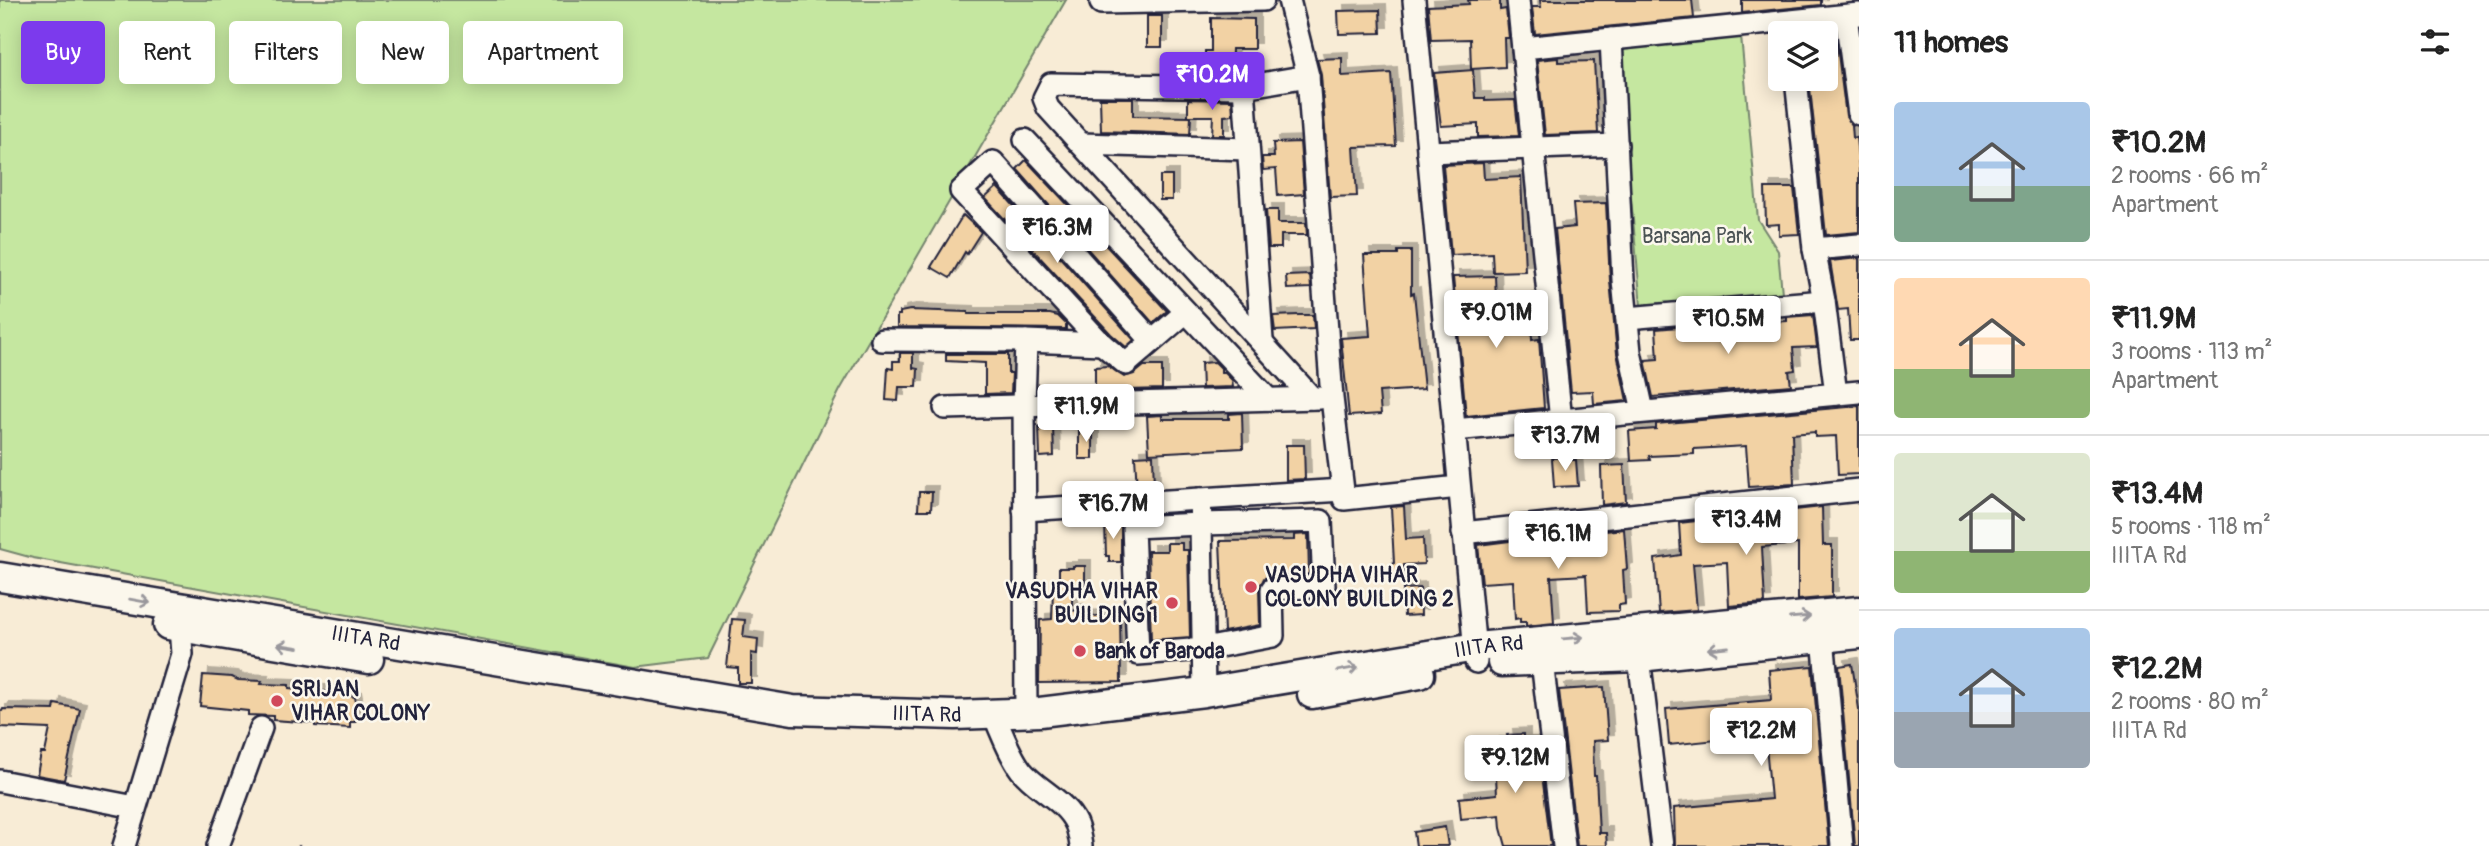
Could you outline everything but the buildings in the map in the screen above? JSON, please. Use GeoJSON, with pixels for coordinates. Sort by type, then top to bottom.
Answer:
{"type":"FeatureCollection","features":[{"type":"Feature","properties":{"kind":"main road","name":"IIITA Rd"},"geometry":{"type":"LineString","coordinates":[[0,577],[761,714],[829,730],[1214,709],[1376,684],[1476,655],[1542,661],[1639,657],[1859,634]]}},
{"type":"Feature","properties":{"kind":"main road","name":"IIITA Rd"},"geometry":{"type":"LineString","coordinates":[[0,593],[180,627],[761,714]]}},
{"type":"Feature","properties":{"kind":"main road","name":"IIITA Rd"},"geometry":{"type":"LineString","coordinates":[[998,722],[1026,712],[1204,692],[1476,655],[1859,611]]}},
{"type":"Feature","properties":{"kind":"street"},"geometry":{"type":"LineString","coordinates":[[1101,3],[1263,0]]}},
{"type":"Feature","properties":{"kind":"street"},"geometry":{"type":"LineString","coordinates":[[1289,0],[1308,76],[1322,398],[1343,499],[1459,486]]}},
{"type":"Feature","properties":{"kind":"street"},"geometry":{"type":"LineString","coordinates":[[1414,0],[1476,655]]}},
{"type":"Feature","properties":{"kind":"street"},"geometry":{"type":"LineString","coordinates":[[1518,0],[1561,421]]}},
{"type":"Feature","properties":{"kind":"street"},"geometry":{"type":"LineString","coordinates":[[1822,21],[1853,15],[1859,114]]}},
{"type":"Feature","properties":{"kind":"street"},"geometry":{"type":"LineString","coordinates":[[1523,48],[1768,28]]}},
{"type":"Feature","properties":{"kind":"street"},"geometry":{"type":"LineString","coordinates":[[1611,39],[1623,280],[1630,352],[1643,411]]}},
{"type":"Feature","properties":{"kind":"street"},"geometry":{"type":"LineString","coordinates":[[1308,76],[1244,87],[1051,84],[1044,98],[1048,108],[1262,340],[1322,398]]}},
{"type":"Feature","properties":{"kind":"street"},"geometry":{"type":"LineString","coordinates":[[1244,87],[1262,340]]}},
{"type":"Feature","properties":{"kind":"street"},"geometry":{"type":"LineString","coordinates":[[1797,91],[1814,249],[1836,394]]}},
{"type":"Feature","properties":{"kind":"street"},"geometry":{"type":"LineString","coordinates":[[1025,140],[1268,399]]}},
{"type":"Feature","properties":{"kind":"street"},"geometry":{"type":"LineString","coordinates":[[1081,144],[1248,149]]}},
{"type":"Feature","properties":{"kind":"street"},"geometry":{"type":"LineString","coordinates":[[1428,152],[1617,145]]}},
{"type":"Feature","properties":{"kind":"street"},"geometry":{"type":"LineString","coordinates":[[1152,341],[993,162],[961,191],[1102,344],[1126,364],[1186,312]]}},
{"type":"Feature","properties":{"kind":"street"},"geometry":{"type":"LineString","coordinates":[[1814,249],[1859,245]]}},
{"type":"Feature","properties":{"kind":"street"},"geometry":{"type":"LineString","coordinates":[[1628,318],[1824,301]]}},
{"type":"Feature","properties":{"kind":"street"},"geometry":{"type":"LineString","coordinates":[[882,340],[1102,344]]}},
{"type":"Feature","properties":{"kind":"street"},"geometry":{"type":"LineString","coordinates":[[1026,341],[1026,712]]}},
{"type":"Feature","properties":{"kind":"street"},"geometry":{"type":"LineString","coordinates":[[1454,430],[1859,392]]}},
{"type":"Feature","properties":{"kind":"street"},"geometry":{"type":"LineString","coordinates":[[945,408],[1322,398]]}},
{"type":"Feature","properties":{"kind":"street"},"geometry":{"type":"LineString","coordinates":[[1024,510],[1343,490]]}},
{"type":"Feature","properties":{"kind":"street"},"geometry":{"type":"LineString","coordinates":[[1463,533],[1859,490]]}},
{"type":"Feature","properties":{"kind":"street"},"geometry":{"type":"LineString","coordinates":[[1200,499],[1204,692]]}},
{"type":"Feature","properties":{"kind":"street"},"geometry":{"type":"LineString","coordinates":[[1321,521],[1324,586],[1272,589],[1273,636],[1204,649],[1138,654],[1133,527],[1201,524],[1321,521]]}},
{"type":"Feature","properties":{"kind":"street"},"geometry":{"type":"LineString","coordinates":[[124,846],[182,654],[180,627]]}},
{"type":"Feature","properties":{"kind":"street"},"geometry":{"type":"LineString","coordinates":[[1823,637],[1842,846]]}},
{"type":"Feature","properties":{"kind":"street"},"geometry":{"type":"LineString","coordinates":[[1639,657],[1662,846]]}},
{"type":"Feature","properties":{"kind":"street"},"geometry":{"type":"LineString","coordinates":[[1542,661],[1564,846]]}},
{"type":"Feature","properties":{"kind":"street"},"geometry":{"type":"LineString","coordinates":[[998,722],[1021,770],[1035,785],[1057,800],[1076,825],[1081,846]]}},
{"type":"Feature","properties":{"kind":"street"},"geometry":{"type":"LineString","coordinates":[[218,846],[261,728]]}},
{"type":"Feature","properties":{"kind":"street"},"geometry":{"type":"LineString","coordinates":[[0,781],[135,807]]}},
{"type":"Feature","properties":{"kind":"green space"},"geometry":{"type":"Polygon","coordinates":[[[0,0],[1066,0],[840,390],[708,658],[635,667],[33,558],[0,549],[0,0]]]}},
{"type":"Feature","properties":{"kind":"green space","name":"Barsana Park"},"geometry":{"type":"Polygon","coordinates":[[[1741,36],[1758,220],[1778,251],[1782,293],[1641,306],[1617,47],[1741,36]]]}},
{"type":"Feature","properties":{"kind":"place","name":"VASUDHA VIHAR COLONY BUILDING 2"},"geometry":{"type":"Point","coordinates":[1251,587]}},
{"type":"Feature","properties":{"kind":"place","name":"VASUDHA VIHAR BUILDING 1"},"geometry":{"type":"Point","coordinates":[1172,603]}},
{"type":"Feature","properties":{"kind":"place","name":"Bank of Baroda"},"geometry":{"type":"Point","coordinates":[1080,651]}},
{"type":"Feature","properties":{"kind":"place","name":"SRIJAN VIHAR COLONY"},"geometry":{"type":"Point","coordinates":[277,701]}}]}
